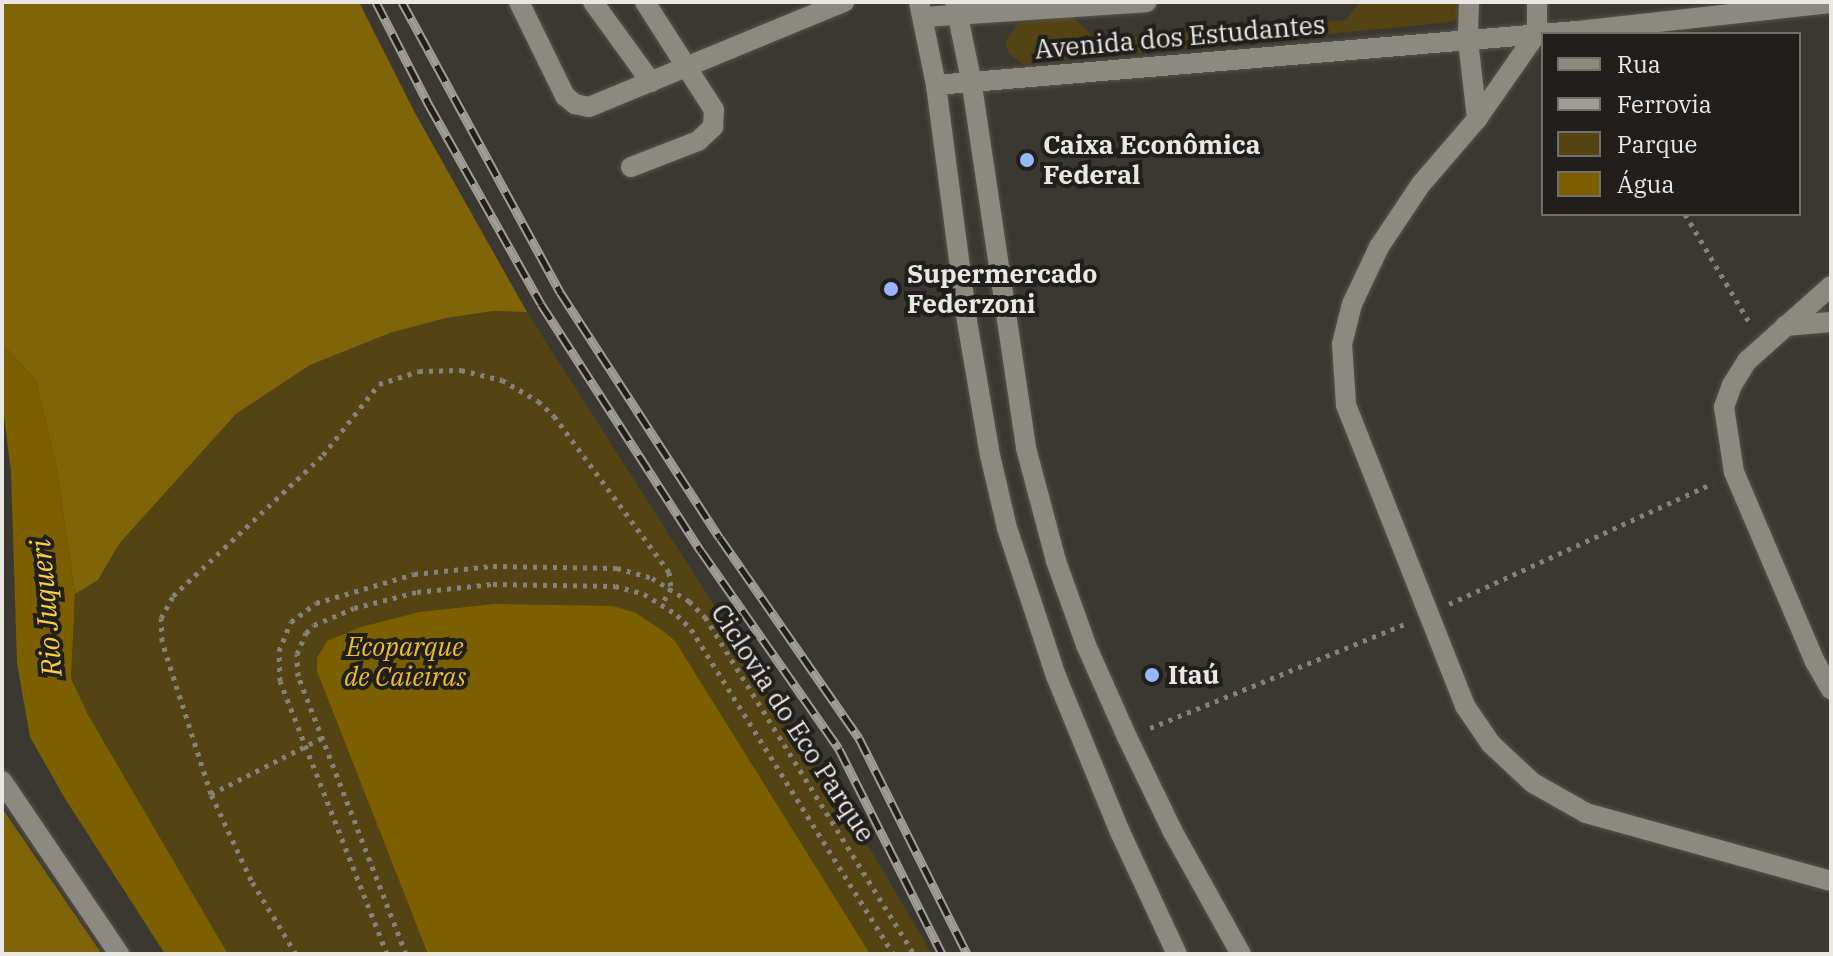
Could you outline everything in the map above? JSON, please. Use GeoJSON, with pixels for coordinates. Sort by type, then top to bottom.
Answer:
{"type":"FeatureCollection","features":[{"type":"Feature","properties":{"kind":"street"},"geometry":{"type":"LineString","coordinates":[[519,2],[556,80],[575,104],[589,107],[844,2]]}},
{"type":"Feature","properties":{"kind":"street"},"geometry":{"type":"LineString","coordinates":[[593,2],[651,82]]}},
{"type":"Feature","properties":{"kind":"street"},"geometry":{"type":"LineString","coordinates":[[631,167],[698,141],[713,127],[714,110],[645,2]]}},
{"type":"Feature","properties":{"kind":"street","name":"Avenida dos Estudantes"},"geometry":{"type":"LineString","coordinates":[[921,10],[1146,2]]}},
{"type":"Feature","properties":{"kind":"street"},"geometry":{"type":"LineString","coordinates":[[1469,2],[1468,40],[1477,119]]}},
{"type":"Feature","properties":{"kind":"street"},"geometry":{"type":"LineString","coordinates":[[1537,2],[1537,33],[1477,119],[1421,184],[1379,247],[1352,304],[1342,344],[1346,405],[1465,706],[1491,744],[1533,783],[1586,813],[1831,881]]}},
{"type":"Feature","properties":{"kind":"street","name":"Avenida dos Estudantes"},"geometry":{"type":"LineString","coordinates":[[1547,32],[1831,3]]}},
{"type":"Feature","properties":{"kind":"street"},"geometry":{"type":"LineString","coordinates":[[957,9],[971,79],[1026,448],[1056,561],[1086,645],[1127,737],[1173,832],[1241,954]]}},
{"type":"Feature","properties":{"kind":"street"},"geometry":{"type":"LineString","coordinates":[[921,10],[936,85],[967,321],[990,455],[1007,528],[1056,676],[1120,832],[1177,954]]}},
{"type":"Feature","properties":{"kind":"street","name":"Avenida dos Estudantes"},"geometry":{"type":"LineString","coordinates":[[936,85],[971,79],[1541,33]]}},
{"type":"Feature","properties":{"kind":"street"},"geometry":{"type":"LineString","coordinates":[[1831,286],[1747,361],[1732,385],[1724,407],[1726,436],[1740,487],[1814,660],[1831,689]]}},
{"type":"Feature","properties":{"kind":"street"},"geometry":{"type":"LineString","coordinates":[[1785,326],[1831,322]]}},
{"type":"Feature","properties":{"kind":"street"},"geometry":{"type":"LineString","coordinates":[[2,781],[119,954]]}},
{"type":"Feature","properties":{"kind":"path"},"geometry":{"type":"LineString","coordinates":[[1686,216],[1764,346]]}},
{"type":"Feature","properties":{"kind":"path"},"geometry":{"type":"LineString","coordinates":[[296,954],[245,868],[211,794],[162,641],[161,618],[166,606],[298,482],[348,426],[379,384],[419,371],[440,369],[481,373],[521,389],[554,416],[669,572],[671,588],[662,604]]}},
{"type":"Feature","properties":{"kind":"path","name":"Ciclovia do Eco Parque"},"geometry":{"type":"LineString","coordinates":[[387,954],[280,681],[278,666],[284,636],[291,622],[316,603],[414,574],[493,566],[617,568],[671,588],[705,617],[914,954]]}},
{"type":"Feature","properties":{"kind":"path"},"geometry":{"type":"LineString","coordinates":[[406,954],[296,665],[306,633],[324,619],[417,592],[493,584],[615,586],[662,604],[691,629],[893,954]]}},
{"type":"Feature","properties":{"kind":"path"},"geometry":{"type":"LineString","coordinates":[[211,794],[322,738]]}},
{"type":"Feature","properties":{"kind":"green space"},"geometry":{"type":"Polygon","coordinates":[[[1360,2],[1456,2],[1461,14],[1452,22],[1022,64],[1008,52],[1006,41],[1018,23],[1073,17],[1097,41],[1346,20],[1360,2]]]}},
{"type":"Feature","properties":{"kind":"green space","name":"Ecoparque de Caieiras"},"geometry":{"type":"Polygon","coordinates":[[[493,311],[527,312],[878,862],[932,954],[228,954],[87,713],[71,678],[75,594],[98,580],[119,544],[236,414],[310,365],[390,333],[446,318],[493,311]]]}},
{"type":"Feature","properties":{"kind":"shaded area"},"geometry":{"type":"Polygon","coordinates":[[[2,2],[359,2],[415,113],[527,312],[493,311],[446,318],[390,333],[310,365],[236,414],[119,544],[98,580],[75,594],[56,466],[36,381],[2,343],[2,2]]]}},
{"type":"Feature","properties":{"kind":"shaded area"},"geometry":{"type":"Polygon","coordinates":[[[2,808],[102,954],[2,954],[2,808]]]}},
{"type":"Feature","properties":{"kind":"water","name":"Rio Juqueri"},"geometry":{"type":"Polygon","coordinates":[[[2,343],[36,381],[56,466],[75,594],[71,678],[87,713],[228,954],[165,954],[64,797],[30,737],[17,663],[11,472],[2,400],[2,343]]]}},
{"type":"Feature","properties":{"kind":"water"},"geometry":{"type":"Polygon","coordinates":[[[494,604],[613,606],[636,613],[675,641],[870,954],[428,954],[317,671],[317,658],[327,641],[361,627],[420,612],[494,604]]]}},
{"type":"Feature","properties":{"kind":"railway"},"geometry":{"type":"LineString","coordinates":[[376,2],[429,105],[541,304],[701,551],[839,749],[942,954]]}},
{"type":"Feature","properties":{"kind":"railway"},"geometry":{"type":"LineString","coordinates":[[402,2],[560,292],[720,538],[859,738],[967,954]]}},
{"type":"Feature","properties":{"kind":"place","name":"Caixa Econômica Federal"},"geometry":{"type":"Point","coordinates":[1027,160]}},
{"type":"Feature","properties":{"kind":"place","name":"Supermercado Federzoni"},"geometry":{"type":"Point","coordinates":[891,289]}},
{"type":"Feature","properties":{"kind":"place","name":"Itaú"},"geometry":{"type":"Point","coordinates":[1152,675]}}]}
